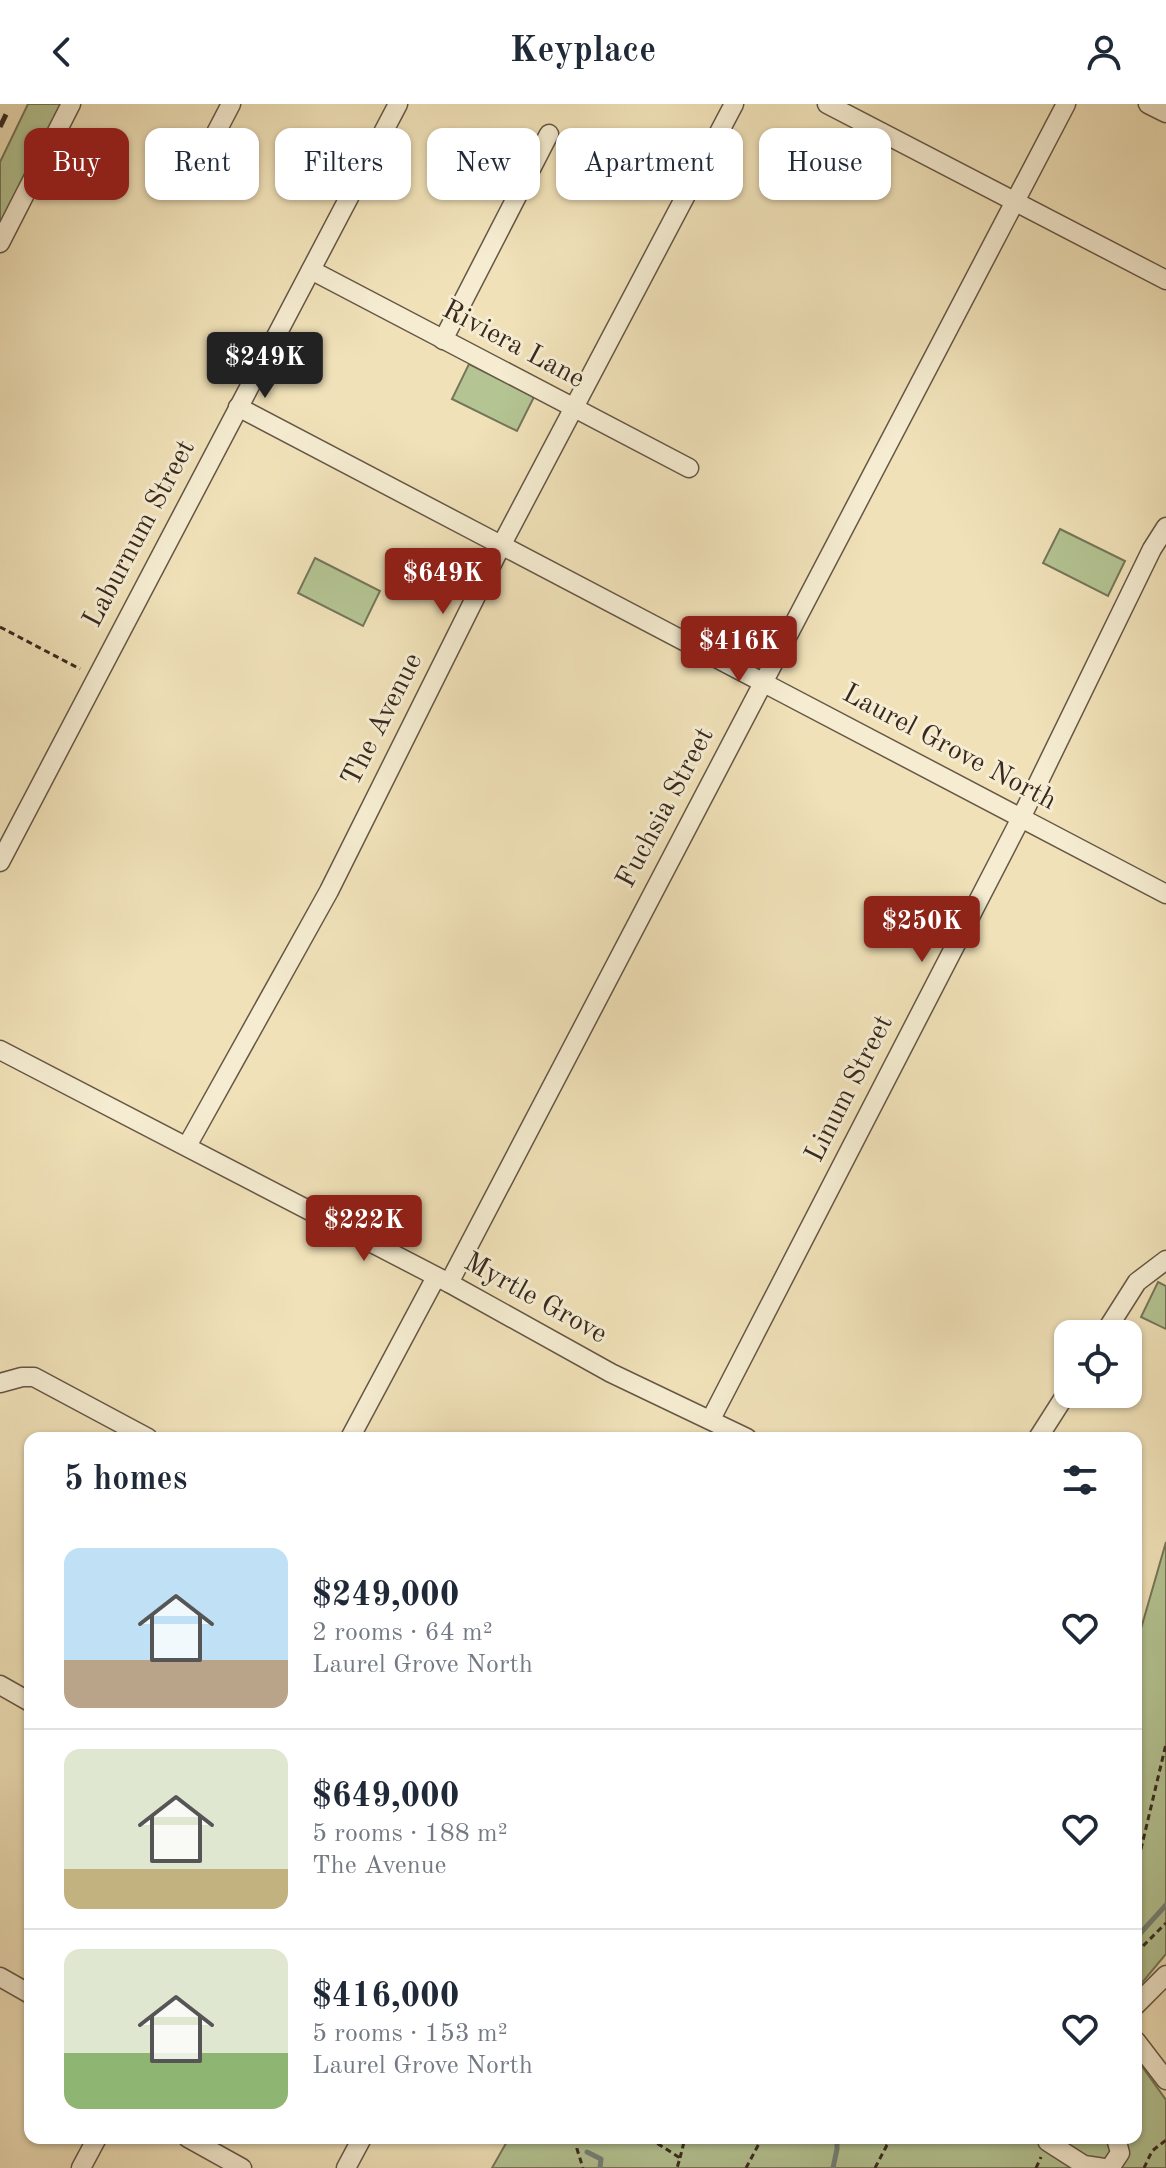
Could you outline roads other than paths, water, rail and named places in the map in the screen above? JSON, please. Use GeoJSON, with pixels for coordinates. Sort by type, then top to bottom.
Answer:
{"type":"FeatureCollection","features":[{"type":"Feature","properties":{"kind":"street"},"geometry":{"type":"LineString","coordinates":[[0,243],[71,104]]}},
{"type":"Feature","properties":{"kind":"street"},"geometry":{"type":"LineString","coordinates":[[218,128],[231,104]]}},
{"type":"Feature","properties":{"kind":"street","name":"Laburnum Street"},"geometry":{"type":"LineString","coordinates":[[0,862],[398,104]]}},
{"type":"Feature","properties":{"kind":"street","name":"The Avenue"},"geometry":{"type":"LineString","coordinates":[[187,1146],[329,891],[502,544],[734,104]]}},
{"type":"Feature","properties":{"kind":"street"},"geometry":{"type":"LineString","coordinates":[[827,104],[1166,280]]}},
{"type":"Feature","properties":{"kind":"street","name":"Fuchsia Street"},"geometry":{"type":"LineString","coordinates":[[354,1432],[443,1280],[764,683],[1066,104]]}},
{"type":"Feature","properties":{"kind":"street"},"geometry":{"type":"LineString","coordinates":[[1148,104],[1166,113]]}},
{"type":"Feature","properties":{"kind":"street"},"geometry":{"type":"LineString","coordinates":[[443,340],[549,134]]}},
{"type":"Feature","properties":{"kind":"street","name":"Riviera Lane"},"geometry":{"type":"LineString","coordinates":[[311,270],[689,468]]}},
{"type":"Feature","properties":{"kind":"street","name":"Laurel Grove North"},"geometry":{"type":"LineString","coordinates":[[238,407],[1166,894]]}},
{"type":"Feature","properties":{"kind":"street","name":"Linum Street"},"geometry":{"type":"LineString","coordinates":[[711,1419],[1159,553],[1166,527]]}},
{"type":"Feature","properties":{"kind":"street","name":"Myrtle Grove"},"geometry":{"type":"LineString","coordinates":[[0,1050],[443,1280],[611,1373],[736,1432]]}},
{"type":"Feature","properties":{"kind":"street"},"geometry":{"type":"LineString","coordinates":[[1113,1320],[1137,1282],[1166,1260]]}},
{"type":"Feature","properties":{"kind":"street"},"geometry":{"type":"LineString","coordinates":[[0,1383],[34,1377],[137,1432]]}},
{"type":"Feature","properties":{"kind":"street"},"geometry":{"type":"LineString","coordinates":[[1042,1432],[1057,1408]]}},
{"type":"Feature","properties":{"kind":"street"},"geometry":{"type":"LineString","coordinates":[[0,1685],[24,1699]]}},
{"type":"Feature","properties":{"kind":"street"},"geometry":{"type":"LineString","coordinates":[[0,1977],[24,1991]]}},
{"type":"Feature","properties":{"kind":"street"},"geometry":{"type":"LineString","coordinates":[[1142,1999],[1160,1981],[1166,2003]]}},
{"type":"Feature","properties":{"kind":"street"},"geometry":{"type":"LineString","coordinates":[[1142,2049],[1166,2080]]}},
{"type":"Feature","properties":{"kind":"street"},"geometry":{"type":"LineString","coordinates":[[81,2168],[94,2144]]}},
{"type":"Feature","properties":{"kind":"street"},"geometry":{"type":"LineString","coordinates":[[199,2144],[242,2168]]}},
{"type":"Feature","properties":{"kind":"street"},"geometry":{"type":"LineString","coordinates":[[346,2168],[359,2144]]}},
{"type":"Feature","properties":{"kind":"street"},"geometry":{"type":"LineString","coordinates":[[1051,2144],[1084,2165],[1104,2168]]}},
{"type":"Feature","properties":{"kind":"street"},"geometry":{"type":"LineString","coordinates":[[1110,2168],[1120,2153],[1118,2144]]}},
{"type":"Feature","properties":{"kind":"waterway"},"geometry":{"type":"LineString","coordinates":[[1142,1931],[1166,1905]]}},
{"type":"Feature","properties":{"kind":"waterway"},"geometry":{"type":"LineString","coordinates":[[833,2168],[837,2144]]}},
{"type":"Feature","properties":{"kind":"waterway"},"geometry":{"type":"LineString","coordinates":[[587,2152],[601,2159],[600,2168]]}},
{"type":"Feature","properties":{"kind":"railway"},"geometry":{"type":"LineString","coordinates":[[0,127],[11,104]]}}]}
